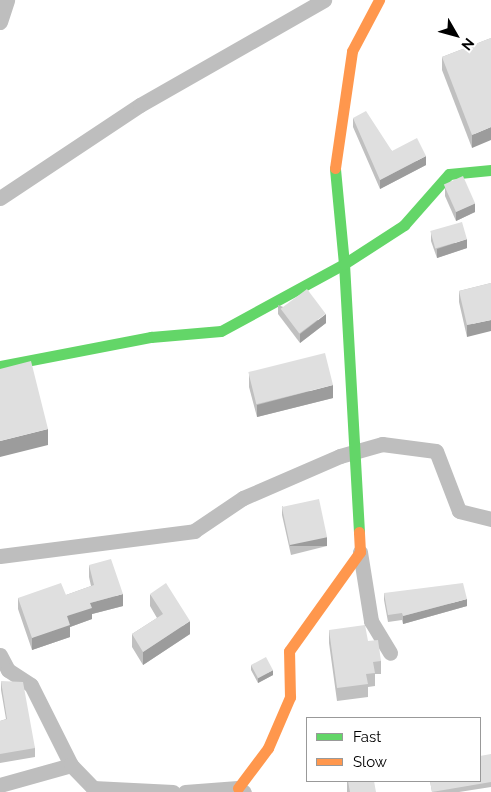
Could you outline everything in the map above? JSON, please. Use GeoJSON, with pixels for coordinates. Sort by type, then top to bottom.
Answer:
{"type":"FeatureCollection","features":[{"type":"Feature","properties":{"kind":"street"},"geometry":{"type":"LineString","coordinates":[[0,22],[7,0]]}},
{"type":"Feature","properties":{"kind":"street"},"geometry":{"type":"LineString","coordinates":[[0,198],[140,105],[324,0]]}},
{"type":"Feature","properties":{"kind":"street"},"geometry":{"type":"LineString","coordinates":[[379,0],[352,51],[334,174],[344,264],[360,552],[371,621],[390,653]]}},
{"type":"Feature","properties":{"kind":"street"},"geometry":{"type":"LineString","coordinates":[[0,366],[151,337],[221,331],[344,264],[404,225],[450,174],[491,170]]}},
{"type":"Feature","properties":{"kind":"street"},"geometry":{"type":"LineString","coordinates":[[0,556],[194,530],[243,498],[355,452],[382,444],[436,451],[459,511],[491,519]]}},
{"type":"Feature","properties":{"kind":"street"},"geometry":{"type":"LineString","coordinates":[[185,792],[241,790],[268,748],[290,697],[289,651],[360,552]]}},
{"type":"Feature","properties":{"kind":"street"},"geometry":{"type":"LineString","coordinates":[[0,655],[8,670],[31,685],[71,765],[93,788],[173,792]]}},
{"type":"Feature","properties":{"kind":"street"},"geometry":{"type":"LineString","coordinates":[[0,785],[71,765]]}},
{"type":"Feature","properties":{"kind":"building"},"geometry":{"type":"Polygon","coordinates":[[[491,38],[491,127],[472,135],[442,57],[491,38]]]}},
{"type":"Feature","properties":{"kind":"building"},"geometry":{"type":"Polygon","coordinates":[[[366,111],[392,151],[417,138],[426,156],[380,180],[353,118],[366,111]]]}},
{"type":"Feature","properties":{"kind":"building"},"geometry":{"type":"Polygon","coordinates":[[[463,176],[475,203],[456,212],[444,185],[463,176]]]}},
{"type":"Feature","properties":{"kind":"building"},"geometry":{"type":"Polygon","coordinates":[[[462,222],[467,239],[435,248],[430,231],[462,222]]]}},
{"type":"Feature","properties":{"kind":"building"},"geometry":{"type":"Polygon","coordinates":[[[491,283],[491,320],[467,325],[459,291],[491,283]]]}},
{"type":"Feature","properties":{"kind":"building"},"geometry":{"type":"Polygon","coordinates":[[[307,289],[326,314],[299,334],[281,309],[307,289]]]}},
{"type":"Feature","properties":{"kind":"building"},"geometry":{"type":"Polygon","coordinates":[[[325,353],[333,385],[256,404],[248,372],[325,353]]]}},
{"type":"Feature","properties":{"kind":"building"},"geometry":{"type":"Polygon","coordinates":[[[31,361],[48,429],[0,441],[0,369],[31,361]]]}},
{"type":"Feature","properties":{"kind":"building"},"geometry":{"type":"Polygon","coordinates":[[[319,499],[327,537],[290,545],[282,507],[319,499]]]}},
{"type":"Feature","properties":{"kind":"building"},"geometry":{"type":"Polygon","coordinates":[[[111,559],[123,594],[90,603],[92,608],[67,616],[70,625],[32,638],[18,598],[61,583],[66,595],[94,585],[89,565],[111,559]]]}},
{"type":"Feature","properties":{"kind":"building"},"geometry":{"type":"Polygon","coordinates":[[[166,583],[190,621],[143,652],[132,634],[163,614],[150,594],[166,583]]]}},
{"type":"Feature","properties":{"kind":"building"},"geometry":{"type":"Polygon","coordinates":[[[463,583],[467,599],[403,616],[402,613],[388,615],[384,593],[463,583]]]}},
{"type":"Feature","properties":{"kind":"building"},"geometry":{"type":"Polygon","coordinates":[[[365,625],[368,641],[378,640],[381,661],[373,662],[375,673],[366,674],[368,684],[337,688],[329,630],[365,625]]]}},
{"type":"Feature","properties":{"kind":"building"},"geometry":{"type":"Polygon","coordinates":[[[266,657],[273,670],[258,678],[251,665],[266,657]]]}},
{"type":"Feature","properties":{"kind":"building"},"geometry":{"type":"Polygon","coordinates":[[[1,681],[23,682],[35,748],[0,754],[0,721],[7,719],[1,681]]]}},
{"type":"Feature","properties":{"kind":"building"},"geometry":{"type":"Polygon","coordinates":[[[491,754],[491,782],[432,792],[430,782],[481,782],[481,756],[491,754]]]}},
{"type":"Feature","properties":{"kind":"building"},"geometry":{"type":"Polygon","coordinates":[[[348,782],[374,782],[376,792],[350,792],[348,782]]]}},
{"type":"Feature","properties":{"kind":"traffic: fast"},"geometry":{"type":"LineString","coordinates":[[0,366],[151,337],[221,331],[344,264],[335,168]]}},
{"type":"Feature","properties":{"kind":"traffic: fast"},"geometry":{"type":"LineString","coordinates":[[359,532],[344,264],[404,225],[449,174],[491,170]]}},
{"type":"Feature","properties":{"kind":"traffic: slow"},"geometry":{"type":"LineString","coordinates":[[335,168],[352,51],[379,0]]}},
{"type":"Feature","properties":{"kind":"traffic: slow"},"geometry":{"type":"LineString","coordinates":[[238,788],[268,748],[290,697],[289,651],[360,552],[359,532]]}}]}
